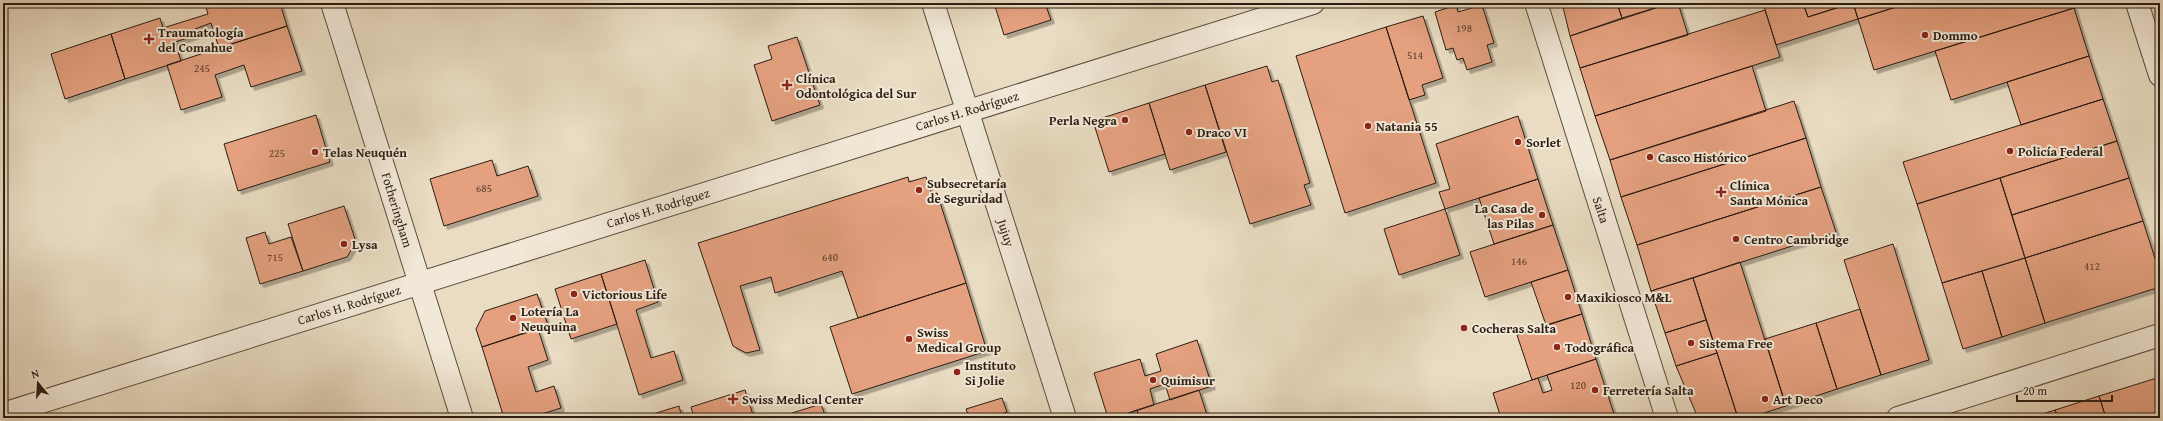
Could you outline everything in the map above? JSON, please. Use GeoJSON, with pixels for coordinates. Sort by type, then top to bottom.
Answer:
{"type":"FeatureCollection","features":[{"type":"Feature","properties":{"kind":"street","name":"Fotheringham"},"geometry":{"type":"LineString","coordinates":[[332,3],[462,418]]}},
{"type":"Feature","properties":{"kind":"street","name":"Jujuy"},"geometry":{"type":"LineString","coordinates":[[933,3],[1065,418]]}},
{"type":"Feature","properties":{"kind":"street","name":"Carlos H. Rodríguez"},"geometry":{"type":"LineString","coordinates":[[3,414],[1313,3]]}},
{"type":"Feature","properties":{"kind":"street","name":"Salta"},"geometry":{"type":"LineString","coordinates":[[1536,3],[1667,418]]}},
{"type":"Feature","properties":{"kind":"street"},"geometry":{"type":"LineString","coordinates":[[2137,3],[2160,75]]}},
{"type":"Feature","properties":{"kind":"street"},"geometry":{"type":"LineString","coordinates":[[1898,418],[2160,335]]}},
{"type":"Feature","properties":{"kind":"building","name":"Traumatología del Comahue"},"geometry":{"type":"Polygon","coordinates":[[[207,3],[280,3],[287,26],[219,48],[211,23],[195,29],[197,35],[175,42],[181,61],[125,79],[111,34],[160,18],[163,28],[208,14],[205,4],[207,3]]]}},
{"type":"Feature","properties":{"kind":"building"},"geometry":{"type":"Polygon","coordinates":[[[994,3],[1045,3],[1051,20],[1004,35],[994,3]]]}},
{"type":"Feature","properties":{"kind":"building"},"geometry":{"type":"Polygon","coordinates":[[[1562,3],[1617,3],[1622,18],[1570,36],[1562,3]]]}},
{"type":"Feature","properties":{"kind":"building"},"geometry":{"type":"Polygon","coordinates":[[[1617,3],[1671,3],[1622,18],[1617,3]]]}},
{"type":"Feature","properties":{"kind":"building"},"geometry":{"type":"Polygon","coordinates":[[[1671,3],[1678,3],[1688,35],[1580,68],[1570,36],[1671,3]]]}},
{"type":"Feature","properties":{"kind":"building"},"geometry":{"type":"Polygon","coordinates":[[[1763,3],[1803,3],[1808,17],[1853,3],[1858,19],[1776,45],[1763,3]]]}},
{"type":"Feature","properties":{"kind":"building"},"geometry":{"type":"Polygon","coordinates":[[[1803,3],[1851,3],[1808,17],[1803,3]]]}},
{"type":"Feature","properties":{"kind":"building"},"geometry":{"type":"Polygon","coordinates":[[[1853,3],[1909,3],[1858,19],[1853,3]]]}},
{"type":"Feature","properties":{"kind":"building","name":"Dommo"},"geometry":{"type":"Polygon","coordinates":[[[1909,3],[2072,3],[2074,8],[1874,70],[1858,19],[1909,3]]]}},
{"type":"Feature","properties":{"kind":"building"},"geometry":{"type":"Polygon","coordinates":[[[1456,5],[1458,12],[1482,5],[1494,43],[1487,45],[1492,62],[1467,70],[1463,58],[1457,60],[1453,48],[1446,50],[1435,12],[1456,5]]]}},
{"type":"Feature","properties":{"kind":"building"},"geometry":{"type":"Polygon","coordinates":[[[2074,8],[2089,56],[1951,100],[1935,51],[2074,8]]]}},
{"type":"Feature","properties":{"kind":"building"},"geometry":{"type":"Polygon","coordinates":[[[1765,10],[1780,57],[1595,116],[1580,68],[1765,10]]]}},
{"type":"Feature","properties":{"kind":"building"},"geometry":{"type":"Polygon","coordinates":[[[1423,16],[1443,78],[1422,85],[1425,95],[1409,100],[1386,27],[1423,16]]]}},
{"type":"Feature","properties":{"kind":"building"},"geometry":{"type":"Polygon","coordinates":[[[287,26],[302,71],[251,87],[244,65],[215,75],[222,97],[181,110],[167,65],[287,26]]]}},
{"type":"Feature","properties":{"kind":"building","name":"Natania 55"},"geometry":{"type":"Polygon","coordinates":[[[1386,27],[1436,183],[1345,213],[1296,56],[1386,27]]]}},
{"type":"Feature","properties":{"kind":"building"},"geometry":{"type":"Polygon","coordinates":[[[111,34],[125,79],[65,99],[51,54],[111,34]]]}},
{"type":"Feature","properties":{"kind":"building","name":"Clínica Odontológica del Sur"},"geometry":{"type":"Polygon","coordinates":[[[797,37],[820,105],[772,121],[754,65],[772,59],[768,46],[797,37]]]}},
{"type":"Feature","properties":{"kind":"building"},"geometry":{"type":"Polygon","coordinates":[[[2089,56],[2103,99],[2021,125],[2007,82],[2089,56]]]}},
{"type":"Feature","properties":{"kind":"building"},"geometry":{"type":"Polygon","coordinates":[[[1267,66],[1272,82],[1278,80],[1310,183],[1304,185],[1311,205],[1250,224],[1205,85],[1267,66]]]}},
{"type":"Feature","properties":{"kind":"building"},"geometry":{"type":"Polygon","coordinates":[[[1752,66],[1766,111],[1610,160],[1595,116],[1752,66]]]}},
{"type":"Feature","properties":{"kind":"building","name":"Draco VI"},"geometry":{"type":"Polygon","coordinates":[[[1205,85],[1226,152],[1170,170],[1149,103],[1205,85]]]}},
{"type":"Feature","properties":{"kind":"building","name":"Policía Federal"},"geometry":{"type":"Polygon","coordinates":[[[2103,99],[2117,141],[1917,204],[1903,162],[2103,99]]]}},
{"type":"Feature","properties":{"kind":"building"},"geometry":{"type":"Polygon","coordinates":[[[1794,101],[1806,138],[1621,197],[1610,160],[1794,101]]]}},
{"type":"Feature","properties":{"kind":"building"},"geometry":{"type":"Polygon","coordinates":[[[1149,103],[1165,154],[1109,172],[1093,121],[1149,103]]]}},
{"type":"Feature","properties":{"kind":"building"},"geometry":{"type":"Polygon","coordinates":[[[316,115],[330,162],[238,191],[224,144],[316,115]]]}},
{"type":"Feature","properties":{"kind":"building"},"geometry":{"type":"Polygon","coordinates":[[[1518,116],[1538,179],[1445,209],[1439,192],[1450,189],[1436,144],[1518,116]]]}},
{"type":"Feature","properties":{"kind":"building","name":"Clínica Santa Mónica"},"geometry":{"type":"Polygon","coordinates":[[[1806,138],[1821,187],[1637,245],[1621,197],[1806,138]]]}},
{"type":"Feature","properties":{"kind":"building"},"geometry":{"type":"Polygon","coordinates":[[[2117,141],[2129,178],[2012,215],[2000,178],[2117,141]]]}},
{"type":"Feature","properties":{"kind":"building"},"geometry":{"type":"Polygon","coordinates":[[[492,160],[497,176],[528,166],[538,196],[444,226],[430,179],[492,160]]]}},
{"type":"Feature","properties":{"kind":"building"},"geometry":{"type":"Polygon","coordinates":[[[908,177],[909,182],[926,177],[932,194],[937,193],[966,283],[858,318],[842,271],[775,293],[771,277],[740,286],[760,350],[746,353],[733,346],[698,243],[908,177]]]}},
{"type":"Feature","properties":{"kind":"building"},"geometry":{"type":"Polygon","coordinates":[[[2000,178],[2025,258],[1942,283],[1917,204],[2000,178]]]}},
{"type":"Feature","properties":{"kind":"building"},"geometry":{"type":"Polygon","coordinates":[[[2129,178],[2143,221],[2025,258],[2012,215],[2129,178]]]}},
{"type":"Feature","properties":{"kind":"building"},"geometry":{"type":"Polygon","coordinates":[[[1538,179],[1553,225],[1494,244],[1479,198],[1538,179]]]}},
{"type":"Feature","properties":{"kind":"building","name":"Centro Cambridge"},"geometry":{"type":"Polygon","coordinates":[[[1821,187],[1836,232],[1651,291],[1637,245],[1821,187]]]}},
{"type":"Feature","properties":{"kind":"building"},"geometry":{"type":"Polygon","coordinates":[[[344,206],[356,242],[347,257],[303,271],[288,224],[344,206]]]}},
{"type":"Feature","properties":{"kind":"building"},"geometry":{"type":"Polygon","coordinates":[[[1445,209],[1460,255],[1399,275],[1384,229],[1445,209]]]}},
{"type":"Feature","properties":{"kind":"building"},"geometry":{"type":"Polygon","coordinates":[[[2143,221],[2160,274],[2160,287],[2045,323],[2025,258],[2143,221]]]}},
{"type":"Feature","properties":{"kind":"building"},"geometry":{"type":"Polygon","coordinates":[[[1553,225],[1568,270],[1485,297],[1470,252],[1553,225]]]}},
{"type":"Feature","properties":{"kind":"building"},"geometry":{"type":"Polygon","coordinates":[[[265,232],[269,244],[291,237],[303,271],[260,284],[246,238],[265,232]]]}},
{"type":"Feature","properties":{"kind":"building"},"geometry":{"type":"Polygon","coordinates":[[[1893,244],[1929,360],[1881,375],[1844,260],[1893,244]]]}},
{"type":"Feature","properties":{"kind":"building"},"geometry":{"type":"Polygon","coordinates":[[[2025,258],[2045,323],[2002,337],[1982,271],[2025,258]]]}},
{"type":"Feature","properties":{"kind":"building"},"geometry":{"type":"Polygon","coordinates":[[[645,260],[658,302],[636,310],[651,358],[674,351],[683,380],[639,395],[601,274],[645,260]]]}},
{"type":"Feature","properties":{"kind":"building"},"geometry":{"type":"Polygon","coordinates":[[[1740,262],[1786,406],[1748,418],[1738,418],[1693,278],[1740,262]]]}},
{"type":"Feature","properties":{"kind":"building"},"geometry":{"type":"Polygon","coordinates":[[[1568,270],[1582,314],[1546,325],[1531,282],[1568,270]]]}},
{"type":"Feature","properties":{"kind":"building"},"geometry":{"type":"Polygon","coordinates":[[[1982,271],[2002,337],[1963,349],[1942,283],[1982,271]]]}},
{"type":"Feature","properties":{"kind":"building"},"geometry":{"type":"Polygon","coordinates":[[[601,274],[617,324],[571,339],[555,289],[601,274]]]}},
{"type":"Feature","properties":{"kind":"building"},"geometry":{"type":"Polygon","coordinates":[[[1693,278],[1706,320],[1665,333],[1651,291],[1693,278]]]}},
{"type":"Feature","properties":{"kind":"building","name":"Swiss Medical Group"},"geometry":{"type":"Polygon","coordinates":[[[966,283],[987,351],[852,394],[830,327],[966,283]]]}},
{"type":"Feature","properties":{"kind":"building","name":"Lotería La Neuquina"},"geometry":{"type":"Polygon","coordinates":[[[537,294],[548,325],[482,347],[476,329],[485,311],[537,294]]]}},
{"type":"Feature","properties":{"kind":"building"},"geometry":{"type":"Polygon","coordinates":[[[1860,309],[1881,375],[1837,389],[1816,323],[1860,309]]]}},
{"type":"Feature","properties":{"kind":"building","name":"Todográfica"},"geometry":{"type":"Polygon","coordinates":[[[1582,314],[1596,359],[1532,380],[1517,335],[1582,314]]]}},
{"type":"Feature","properties":{"kind":"building","name":"Sistema Free"},"geometry":{"type":"Polygon","coordinates":[[[1706,320],[1717,353],[1676,366],[1665,333],[1706,320]]]}},
{"type":"Feature","properties":{"kind":"building"},"geometry":{"type":"Polygon","coordinates":[[[1816,323],[1837,389],[1786,406],[1765,339],[1816,323]]]}},
{"type":"Feature","properties":{"kind":"building"},"geometry":{"type":"Polygon","coordinates":[[[538,329],[548,360],[528,367],[536,392],[554,386],[561,408],[529,418],[504,418],[482,347],[538,329]]]}},
{"type":"Feature","properties":{"kind":"building","name":"Quimisur"},"geometry":{"type":"Polygon","coordinates":[[[1197,340],[1212,386],[1170,400],[1165,384],[1150,389],[1154,405],[1114,418],[1108,418],[1094,373],[1140,359],[1145,376],[1161,371],[1156,354],[1197,340]]]}},
{"type":"Feature","properties":{"kind":"building"},"geometry":{"type":"Polygon","coordinates":[[[1717,353],[1738,418],[1698,418],[1676,366],[1717,353]]]}},
{"type":"Feature","properties":{"kind":"building"},"geometry":{"type":"Polygon","coordinates":[[[1596,359],[1615,417],[1501,418],[1493,393],[1538,378],[1543,393],[1552,390],[1547,375],[1596,359]]]}},
{"type":"Feature","properties":{"kind":"building"},"geometry":{"type":"Polygon","coordinates":[[[2160,377],[2160,418],[2106,418],[2099,396],[2160,377]]]}},
{"type":"Feature","properties":{"kind":"building","name":"Swiss Medical Center"},"geometry":{"type":"Polygon","coordinates":[[[745,390],[754,418],[694,418],[691,407],[745,390]]]}},
{"type":"Feature","properties":{"kind":"building"},"geometry":{"type":"Polygon","coordinates":[[[1199,390],[1208,418],[1139,418],[1137,410],[1199,390]]]}},
{"type":"Feature","properties":{"kind":"building"},"geometry":{"type":"Polygon","coordinates":[[[2099,396],[2106,418],[2058,418],[2055,410],[2099,396]]]}},
{"type":"Feature","properties":{"kind":"building"},"geometry":{"type":"Polygon","coordinates":[[[1002,398],[1007,412],[988,418],[969,418],[966,409],[1002,398]]]}},
{"type":"Feature","properties":{"kind":"building"},"geometry":{"type":"Polygon","coordinates":[[[821,404],[826,418],[776,418],[821,404]]]}},
{"type":"Feature","properties":{"kind":"building"},"geometry":{"type":"Polygon","coordinates":[[[679,406],[682,418],[640,418],[679,406]]]}},
{"type":"Feature","properties":{"kind":"building"},"geometry":{"type":"Polygon","coordinates":[[[1137,410],[1139,418],[1114,418],[1137,410]]]}},
{"type":"Feature","properties":{"kind":"building"},"geometry":{"type":"Polygon","coordinates":[[[2055,410],[2058,418],[2030,418],[2055,410]]]}},
{"type":"Feature","properties":{"kind":"building"},"geometry":{"type":"Polygon","coordinates":[[[543,414],[544,418],[529,418],[543,414]]]}},
{"type":"Feature","properties":{"kind":"place","name":"Dommo"},"geometry":{"type":"Point","coordinates":[1925,35]}},
{"type":"Feature","properties":{"kind":"place","name":"Traumatología del Comahue"},"geometry":{"type":"Point","coordinates":[149,39]}},
{"type":"Feature","properties":{"kind":"place","name":"Clínica Odontológica del Sur"},"geometry":{"type":"Point","coordinates":[787,85]}},
{"type":"Feature","properties":{"kind":"place","name":"Perla Negra"},"geometry":{"type":"Point","coordinates":[1125,120]}},
{"type":"Feature","properties":{"kind":"place","name":"Natania 55"},"geometry":{"type":"Point","coordinates":[1368,126]}},
{"type":"Feature","properties":{"kind":"place","name":"Draco VI"},"geometry":{"type":"Point","coordinates":[1189,132]}},
{"type":"Feature","properties":{"kind":"place","name":"Sorlet"},"geometry":{"type":"Point","coordinates":[1518,142]}},
{"type":"Feature","properties":{"kind":"place","name":"Policía Federal"},"geometry":{"type":"Point","coordinates":[2010,151]}},
{"type":"Feature","properties":{"kind":"place","name":"Telas Neuquén"},"geometry":{"type":"Point","coordinates":[315,152]}},
{"type":"Feature","properties":{"kind":"place","name":"Casco Histórico"},"geometry":{"type":"Point","coordinates":[1650,157]}},
{"type":"Feature","properties":{"kind":"place","name":"Subsecretaría de Seguridad"},"geometry":{"type":"Point","coordinates":[919,190]}},
{"type":"Feature","properties":{"kind":"place","name":"Clínica Santa Mónica"},"geometry":{"type":"Point","coordinates":[1721,192]}},
{"type":"Feature","properties":{"kind":"place","name":"La Casa de las Pilas"},"geometry":{"type":"Point","coordinates":[1542,215]}},
{"type":"Feature","properties":{"kind":"place","name":"Centro Cambridge"},"geometry":{"type":"Point","coordinates":[1736,239]}},
{"type":"Feature","properties":{"kind":"place","name":"Lysa"},"geometry":{"type":"Point","coordinates":[344,244]}},
{"type":"Feature","properties":{"kind":"place","name":"Victorious Life"},"geometry":{"type":"Point","coordinates":[574,294]}},
{"type":"Feature","properties":{"kind":"place","name":"Maxikiosco M&L"},"geometry":{"type":"Point","coordinates":[1568,297]}},
{"type":"Feature","properties":{"kind":"place","name":"Lotería La Neuquina"},"geometry":{"type":"Point","coordinates":[513,318]}},
{"type":"Feature","properties":{"kind":"place","name":"Cocheras Salta"},"geometry":{"type":"Point","coordinates":[1464,328]}},
{"type":"Feature","properties":{"kind":"place","name":"Swiss Medical Group"},"geometry":{"type":"Point","coordinates":[909,339]}},
{"type":"Feature","properties":{"kind":"place","name":"Sistema Free"},"geometry":{"type":"Point","coordinates":[1691,343]}},
{"type":"Feature","properties":{"kind":"place","name":"Todográfica"},"geometry":{"type":"Point","coordinates":[1557,347]}},
{"type":"Feature","properties":{"kind":"place","name":"Instituto Si Jolie"},"geometry":{"type":"Point","coordinates":[957,372]}},
{"type":"Feature","properties":{"kind":"place","name":"Quimisur"},"geometry":{"type":"Point","coordinates":[1153,380]}},
{"type":"Feature","properties":{"kind":"place","name":"Ferretería Salta"},"geometry":{"type":"Point","coordinates":[1595,390]}},
{"type":"Feature","properties":{"kind":"place","name":"Swiss Medical Center"},"geometry":{"type":"Point","coordinates":[733,399]}},
{"type":"Feature","properties":{"kind":"place","name":"Art Deco"},"geometry":{"type":"Point","coordinates":[1765,399]}}]}
